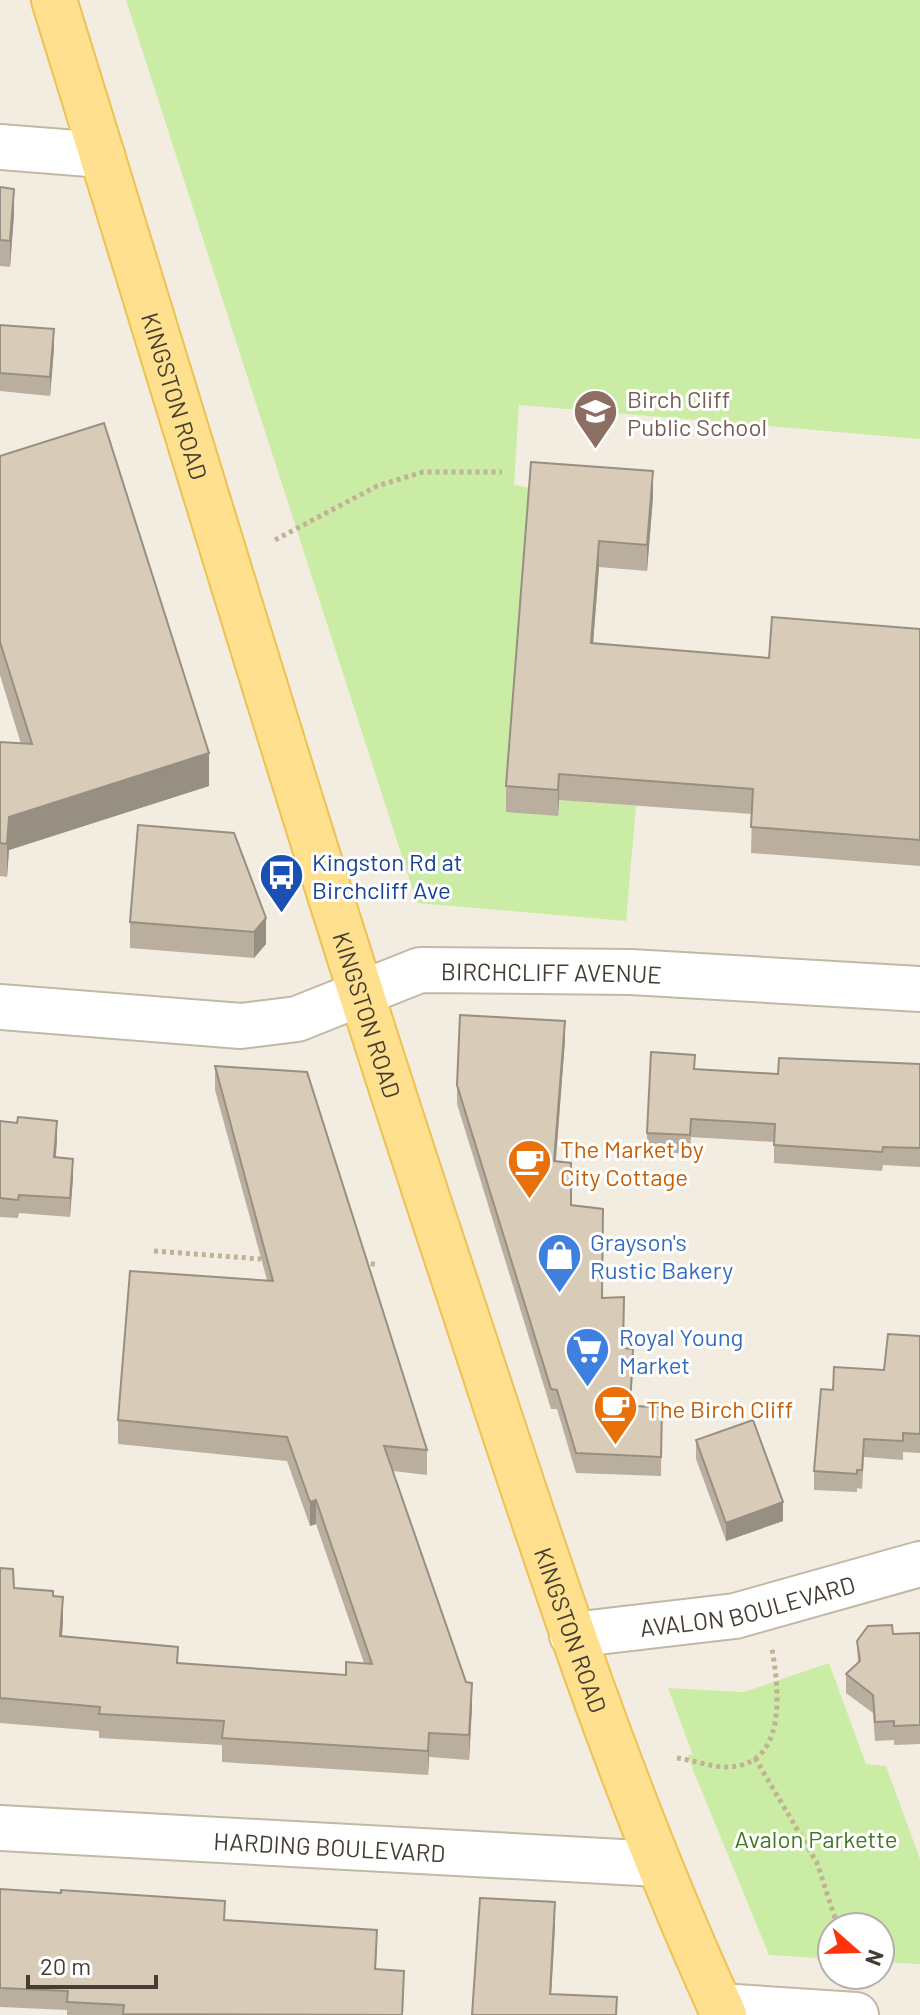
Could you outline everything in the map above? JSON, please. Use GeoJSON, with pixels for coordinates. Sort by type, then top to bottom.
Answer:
{"type":"FeatureCollection","features":[{"type":"Feature","properties":{"kind":"main road","name":"KINGSTON ROAD"},"geometry":{"type":"LineString","coordinates":[[54,0],[360,995],[572,1635],[658,1864],[722,2010]]}},
{"type":"Feature","properties":{"kind":"street"},"geometry":{"type":"LineString","coordinates":[[0,147],[102,155]]}},
{"type":"Feature","properties":{"kind":"street","name":"BIRCHCLIFF AVENUE"},"geometry":{"type":"LineString","coordinates":[[0,1007],[241,1026],[297,1019],[420,970],[631,972],[920,989]]}},
{"type":"Feature","properties":{"kind":"street","name":"AVALON BOULEVARD"},"geometry":{"type":"LineString","coordinates":[[572,1635],[735,1616],[920,1564]]}},
{"type":"Feature","properties":{"kind":"street","name":"HARDING BOULEVARD"},"geometry":{"type":"LineString","coordinates":[[0,1828],[658,1864]]}},
{"type":"Feature","properties":{"kind":"street"},"geometry":{"type":"LineString","coordinates":[[722,2010],[856,2015]]}},
{"type":"Feature","properties":{"kind":"path"},"geometry":{"type":"LineString","coordinates":[[275,540],[377,486],[423,472],[502,472]]}},
{"type":"Feature","properties":{"kind":"path"},"geometry":{"type":"LineString","coordinates":[[154,1251],[261,1259]]}},
{"type":"Feature","properties":{"kind":"path"},"geometry":{"type":"LineString","coordinates":[[359,1261],[378,1265]]}},
{"type":"Feature","properties":{"kind":"path"},"geometry":{"type":"LineString","coordinates":[[677,1758],[726,1767],[751,1763],[774,1731],[780,1702],[765,1609]]}},
{"type":"Feature","properties":{"kind":"path"},"geometry":{"type":"LineString","coordinates":[[755,1758],[817,1863],[833,1911]]}},
{"type":"Feature","properties":{"kind":"green space","name":"Birch Cliff Public School"},"geometry":{"type":"Polygon","coordinates":[[[126,0],[920,0],[920,439],[519,405],[514,485],[531,488],[506,811],[557,816],[559,795],[574,801],[636,806],[626,921],[417,903],[126,0]]]}},
{"type":"Feature","properties":{"kind":"green space","name":"Avalon Parkette"},"geometry":{"type":"Polygon","coordinates":[[[829,1663],[866,1764],[886,1766],[920,1859],[920,1964],[896,1963],[896,1911],[816,1911],[816,1958],[769,1955],[693,1770],[688,1755],[693,1755],[668,1688],[744,1692],[829,1663]]]}},
{"type":"Feature","properties":{"kind":"building"},"geometry":{"type":"Polygon","coordinates":[[[0,187],[14,189],[10,241],[0,240],[0,187]]]}},
{"type":"Feature","properties":{"kind":"building"},"geometry":{"type":"Polygon","coordinates":[[[0,325],[54,329],[50,377],[0,373],[0,325]]]}},
{"type":"Feature","properties":{"kind":"building"},"geometry":{"type":"Polygon","coordinates":[[[104,423],[209,753],[9,817],[7,844],[0,843],[0,742],[32,744],[0,642],[0,456],[104,423]]]}},
{"type":"Feature","properties":{"kind":"building"},"geometry":{"type":"Polygon","coordinates":[[[531,462],[653,471],[647,545],[599,541],[591,643],[769,658],[772,617],[920,629],[920,840],[751,827],[753,789],[559,774],[558,790],[506,786],[531,462]]]}},
{"type":"Feature","properties":{"kind":"building"},"geometry":{"type":"Polygon","coordinates":[[[138,825],[234,833],[266,918],[254,932],[130,922],[138,825]]]}},
{"type":"Feature","properties":{"kind":"building"},"geometry":{"type":"Polygon","coordinates":[[[460,1015],[565,1021],[554,1161],[571,1163],[571,1205],[603,1209],[602,1298],[624,1297],[623,1348],[633,1349],[630,1406],[662,1407],[661,1457],[576,1453],[557,1390],[551,1389],[457,1085],[460,1015]]]}},
{"type":"Feature","properties":{"kind":"building"},"geometry":{"type":"Polygon","coordinates":[[[651,1052],[695,1055],[694,1069],[778,1074],[779,1058],[920,1064],[920,1148],[883,1147],[882,1152],[774,1145],[775,1124],[691,1119],[690,1135],[647,1133],[651,1052]]]}},
{"type":"Feature","properties":{"kind":"building"},"geometry":{"type":"Polygon","coordinates":[[[215,1066],[307,1072],[427,1450],[384,1446],[466,1682],[472,1683],[469,1735],[429,1733],[428,1751],[222,1738],[224,1721],[99,1714],[100,1707],[0,1698],[0,1568],[13,1569],[14,1588],[53,1591],[53,1596],[63,1597],[60,1636],[178,1647],[177,1663],[346,1675],[346,1662],[372,1664],[316,1500],[310,1502],[287,1437],[118,1420],[130,1271],[273,1281],[215,1066]]]}},
{"type":"Feature","properties":{"kind":"building"},"geometry":{"type":"Polygon","coordinates":[[[18,1117],[57,1121],[54,1157],[73,1159],[70,1198],[19,1195],[18,1200],[0,1198],[0,1121],[17,1123],[18,1117]]]}},
{"type":"Feature","properties":{"kind":"building"},"geometry":{"type":"Polygon","coordinates":[[[888,1334],[920,1336],[920,1434],[903,1433],[903,1441],[864,1439],[862,1470],[857,1470],[857,1474],[814,1471],[821,1389],[833,1390],[834,1367],[884,1370],[888,1334]]]}},
{"type":"Feature","properties":{"kind":"building"},"geometry":{"type":"Polygon","coordinates":[[[753,1420],[783,1502],[726,1523],[696,1440],[753,1420]]]}},
{"type":"Feature","properties":{"kind":"building"},"geometry":{"type":"Polygon","coordinates":[[[892,1625],[893,1634],[920,1633],[920,1725],[894,1726],[894,1721],[875,1722],[873,1695],[846,1674],[860,1661],[857,1641],[868,1626],[892,1625]]]}},
{"type":"Feature","properties":{"kind":"building"},"geometry":{"type":"Polygon","coordinates":[[[0,1889],[225,1901],[224,1920],[377,1930],[375,1969],[404,1971],[402,2015],[123,2014],[124,2005],[67,2002],[68,1991],[0,1988],[0,1889]]]}},
{"type":"Feature","properties":{"kind":"building"},"geometry":{"type":"Polygon","coordinates":[[[480,1898],[555,1902],[550,1994],[617,1997],[616,2015],[472,2015],[480,1898]]]}},
{"type":"Feature","properties":{"kind":"place","name":"Birch Cliff Public School"},"geometry":{"type":"Point","coordinates":[596,451]}},
{"type":"Feature","properties":{"kind":"place","name":"Kingston Rd at Birchcliff Ave"},"geometry":{"type":"Point","coordinates":[281,914]}},
{"type":"Feature","properties":{"kind":"place","name":"The Market by City Cottage"},"geometry":{"type":"Point","coordinates":[529,1201]}},
{"type":"Feature","properties":{"kind":"place","name":"Grayson's Rustic Bakery"},"geometry":{"type":"Point","coordinates":[559,1294]}},
{"type":"Feature","properties":{"kind":"place","name":"Royal Young Market"},"geometry":{"type":"Point","coordinates":[588,1389]}},
{"type":"Feature","properties":{"kind":"place","name":"The Birch Cliff"},"geometry":{"type":"Point","coordinates":[615,1447]}}]}
